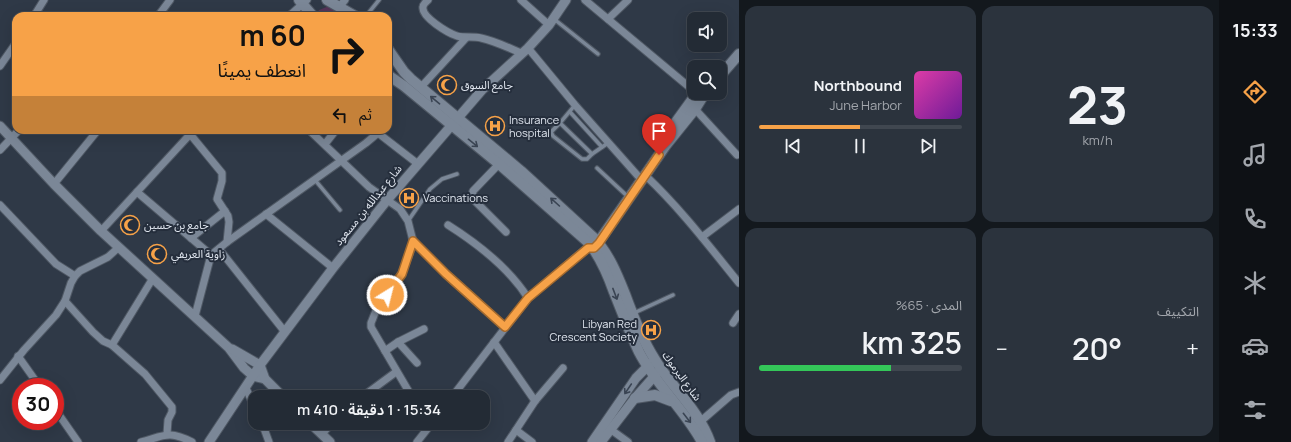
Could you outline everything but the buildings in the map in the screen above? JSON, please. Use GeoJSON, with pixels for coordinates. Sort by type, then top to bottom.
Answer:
{"type":"FeatureCollection","features":[{"type":"Feature","properties":{"kind":"main road"},"geometry":{"type":"LineString","coordinates":[[327,0],[342,3],[351,12]]}},
{"type":"Feature","properties":{"kind":"main road"},"geometry":{"type":"LineString","coordinates":[[303,1],[310,12]]}},
{"type":"Feature","properties":{"kind":"main road"},"geometry":{"type":"LineString","coordinates":[[726,60],[739,46]]}},
{"type":"Feature","properties":{"kind":"main road"},"geometry":{"type":"LineString","coordinates":[[727,68],[739,54]]}},
{"type":"Feature","properties":{"kind":"main road"},"geometry":{"type":"LineString","coordinates":[[392,56],[404,72],[421,87],[454,122],[499,164],[593,244]]}},
{"type":"Feature","properties":{"kind":"main road"},"geometry":{"type":"LineString","coordinates":[[392,78],[521,171],[593,244]]}},
{"type":"Feature","properties":{"kind":"main road"},"geometry":{"type":"LineString","coordinates":[[593,244],[625,194],[642,176],[661,142],[692,100]]}},
{"type":"Feature","properties":{"kind":"main road"},"geometry":{"type":"LineString","coordinates":[[593,244],[642,176],[701,100]]}},
{"type":"Feature","properties":{"kind":"main road","name":"شارع اليرموك"},"geometry":{"type":"LineString","coordinates":[[593,244],[612,264],[633,313],[651,363]]}},
{"type":"Feature","properties":{"kind":"main road","name":"شارع اليرموك"},"geometry":{"type":"LineString","coordinates":[[593,244],[639,352],[651,363],[673,402],[696,431],[702,442]]}},
{"type":"Feature","properties":{"kind":"main road","name":"شارع اليرموك"},"geometry":{"type":"LineString","coordinates":[[657,372],[700,421],[710,442]]}},
{"type":"Feature","properties":{"kind":"main road"},"geometry":{"type":"LineString","coordinates":[[635,398],[655,395],[673,402]]}},
{"type":"Feature","properties":{"kind":"street"},"geometry":{"type":"LineString","coordinates":[[36,12],[44,0]]}},
{"type":"Feature","properties":{"kind":"street"},"geometry":{"type":"LineString","coordinates":[[161,12],[170,0]]}},
{"type":"Feature","properties":{"kind":"street"},"geometry":{"type":"LineString","coordinates":[[428,0],[423,8],[426,16],[451,33],[466,38],[482,38],[525,51],[575,105],[605,145],[660,189],[739,282]]}},
{"type":"Feature","properties":{"kind":"street"},"geometry":{"type":"LineString","coordinates":[[521,0],[551,22]]}},
{"type":"Feature","properties":{"kind":"street","name":"شارع عبدالله بن مسعود"},"geometry":{"type":"LineString","coordinates":[[208,442],[246,388],[260,365],[333,268],[388,199],[482,90],[525,51],[551,22],[566,0]]}},
{"type":"Feature","properties":{"kind":"street"},"geometry":{"type":"LineString","coordinates":[[585,0],[687,85]]}},
{"type":"Feature","properties":{"kind":"street"},"geometry":{"type":"LineString","coordinates":[[608,19],[628,0]]}},
{"type":"Feature","properties":{"kind":"street"},"geometry":{"type":"LineString","coordinates":[[293,12],[303,1]]}},
{"type":"Feature","properties":{"kind":"street"},"geometry":{"type":"LineString","coordinates":[[421,87],[466,38]]}},
{"type":"Feature","properties":{"kind":"street"},"geometry":{"type":"LineString","coordinates":[[0,66],[12,49]]}},
{"type":"Feature","properties":{"kind":"street"},"geometry":{"type":"LineString","coordinates":[[695,109],[736,155]]}},
{"type":"Feature","properties":{"kind":"street"},"geometry":{"type":"LineString","coordinates":[[0,126],[54,184],[101,231],[229,348],[244,368],[253,376],[265,379]]}},
{"type":"Feature","properties":{"kind":"street"},"geometry":{"type":"LineString","coordinates":[[0,150],[15,134]]}},
{"type":"Feature","properties":{"kind":"street"},"geometry":{"type":"LineString","coordinates":[[54,184],[95,134]]}},
{"type":"Feature","properties":{"kind":"street"},"geometry":{"type":"LineString","coordinates":[[101,231],[190,134]]}},
{"type":"Feature","properties":{"kind":"street"},"geometry":{"type":"LineString","coordinates":[[193,134],[222,174],[222,181],[217,199],[225,211],[229,222],[227,242]]}},
{"type":"Feature","properties":{"kind":"street"},"geometry":{"type":"LineString","coordinates":[[314,134],[369,186],[400,209],[408,221],[413,241],[446,274],[505,327]]}},
{"type":"Feature","properties":{"kind":"street"},"geometry":{"type":"LineString","coordinates":[[325,144],[333,134]]}},
{"type":"Feature","properties":{"kind":"street"},"geometry":{"type":"LineString","coordinates":[[195,316],[211,255],[266,214],[342,161],[375,134]]}},
{"type":"Feature","properties":{"kind":"street"},"geometry":{"type":"LineString","coordinates":[[380,134],[418,164]]}},
{"type":"Feature","properties":{"kind":"street"},"geometry":{"type":"LineString","coordinates":[[499,164],[473,191],[472,198],[506,232]]}},
{"type":"Feature","properties":{"kind":"street"},"geometry":{"type":"LineString","coordinates":[[137,192],[211,255]]}},
{"type":"Feature","properties":{"kind":"street"},"geometry":{"type":"LineString","coordinates":[[0,205],[56,264],[75,276]]}},
{"type":"Feature","properties":{"kind":"street"},"geometry":{"type":"LineString","coordinates":[[702,237],[739,209]]}},
{"type":"Feature","properties":{"kind":"street"},"geometry":{"type":"LineString","coordinates":[[191,238],[225,211]]}},
{"type":"Feature","properties":{"kind":"street"},"geometry":{"type":"LineString","coordinates":[[266,214],[333,268]]}},
{"type":"Feature","properties":{"kind":"street"},"geometry":{"type":"LineString","coordinates":[[448,225],[466,236],[502,267],[520,286],[528,298]]}},
{"type":"Feature","properties":{"kind":"street"},"geometry":{"type":"LineString","coordinates":[[387,295],[402,274],[413,241]]}},
{"type":"Feature","properties":{"kind":"street"},"geometry":{"type":"LineString","coordinates":[[457,390],[528,298],[593,244]]}},
{"type":"Feature","properties":{"kind":"street"},"geometry":{"type":"LineString","coordinates":[[2,374],[56,315],[65,301],[75,276],[80,271],[108,257],[119,247]]}},
{"type":"Feature","properties":{"kind":"street"},"geometry":{"type":"LineString","coordinates":[[219,249],[285,332]]}},
{"type":"Feature","properties":{"kind":"street"},"geometry":{"type":"LineString","coordinates":[[112,345],[153,278]]}},
{"type":"Feature","properties":{"kind":"street"},"geometry":{"type":"LineString","coordinates":[[65,301],[93,332],[112,345],[145,374],[172,407],[172,412],[168,420],[167,434]]}},
{"type":"Feature","properties":{"kind":"street"},"geometry":{"type":"LineString","coordinates":[[379,303],[371,323],[371,327],[408,390]]}},
{"type":"Feature","properties":{"kind":"street"},"geometry":{"type":"LineString","coordinates":[[733,323],[739,314]]}},
{"type":"Feature","properties":{"kind":"street"},"geometry":{"type":"LineString","coordinates":[[385,351],[398,342],[424,330]]}},
{"type":"Feature","properties":{"kind":"street"},"geometry":{"type":"LineString","coordinates":[[398,342],[417,363]]}},
{"type":"Feature","properties":{"kind":"street"},"geometry":{"type":"LineString","coordinates":[[494,342],[535,401]]}},
{"type":"Feature","properties":{"kind":"street"},"geometry":{"type":"LineString","coordinates":[[229,348],[260,365],[265,379],[276,390]]}},
{"type":"Feature","properties":{"kind":"street"},"geometry":{"type":"LineString","coordinates":[[18,356],[34,378]]}},
{"type":"Feature","properties":{"kind":"street"},"geometry":{"type":"LineString","coordinates":[[592,442],[632,384],[651,363]]}},
{"type":"Feature","properties":{"kind":"street"},"geometry":{"type":"LineString","coordinates":[[508,442],[535,401],[563,368]]}},
{"type":"Feature","properties":{"kind":"street"},"geometry":{"type":"LineString","coordinates":[[372,390],[396,372]]}},
{"type":"Feature","properties":{"kind":"street"},"geometry":{"type":"LineString","coordinates":[[601,442],[657,372]]}},
{"type":"Feature","properties":{"kind":"street"},"geometry":{"type":"LineString","coordinates":[[246,388],[248,393]]}},
{"type":"Feature","properties":{"kind":"street"},"geometry":{"type":"LineString","coordinates":[[700,421],[731,395],[739,392]]}},
{"type":"Feature","properties":{"kind":"street"},"geometry":{"type":"LineString","coordinates":[[64,422],[78,442]]}},
{"type":"Feature","properties":{"kind":"street"},"geometry":{"type":"LineString","coordinates":[[610,429],[628,442]]}},
{"type":"Feature","properties":{"kind":"street"},"geometry":{"type":"LineString","coordinates":[[265,430],[269,442]]}},
{"type":"Feature","properties":{"kind":"street"},"geometry":{"type":"LineString","coordinates":[[318,430],[330,442]]}},
{"type":"Feature","properties":{"kind":"street"},"geometry":{"type":"LineString","coordinates":[[322,434],[326,430]]}},
{"type":"Feature","properties":{"kind":"street"},"geometry":{"type":"LineString","coordinates":[[417,442],[426,430]]}},
{"type":"Feature","properties":{"kind":"street"},"geometry":{"type":"LineString","coordinates":[[516,430],[532,442]]}},
{"type":"Feature","properties":{"kind":"street"},"geometry":{"type":"LineString","coordinates":[[140,442],[167,434],[180,436],[192,442]]}},
{"type":"Feature","properties":{"kind":"lane"},"geometry":{"type":"LineString","coordinates":[[369,12],[379,0]]}},
{"type":"Feature","properties":{"kind":"lane"},"geometry":{"type":"LineString","coordinates":[[551,22],[598,54]]}},
{"type":"Feature","properties":{"kind":"lane"},"geometry":{"type":"LineString","coordinates":[[570,112],[605,145],[587,159],[582,159],[553,136],[551,132],[575,105]]}},
{"type":"Feature","properties":{"kind":"lane"},"geometry":{"type":"LineString","coordinates":[[560,123],[592,154]]}},
{"type":"Feature","properties":{"kind":"lane"},"geometry":{"type":"LineString","coordinates":[[597,168],[625,194]]}},
{"type":"Feature","properties":{"kind":"lane"},"geometry":{"type":"LineString","coordinates":[[408,221],[430,189],[442,179],[457,174]]}},
{"type":"Feature","properties":{"kind":"lane"},"geometry":{"type":"LineString","coordinates":[[315,180],[340,210]]}},
{"type":"Feature","properties":{"kind":"lane"},"geometry":{"type":"LineString","coordinates":[[633,313],[673,295]]}},
{"type":"Feature","properties":{"kind":"shaded area"},"geometry":{"type":"Polygon","coordinates":[[[329,6],[340,12],[318,12],[319,10],[329,6]]]}},
{"type":"Feature","properties":{"kind":"place","name":"جامع السوق"},"geometry":{"type":"Point","coordinates":[447,85]}},
{"type":"Feature","properties":{"kind":"place","name":"Insurance hospital"},"geometry":{"type":"Point","coordinates":[495,126]}},
{"type":"Feature","properties":{"kind":"place","name":"Vaccinations"},"geometry":{"type":"Point","coordinates":[409,198]}},
{"type":"Feature","properties":{"kind":"place","name":"جامع بن حسين"},"geometry":{"type":"Point","coordinates":[130,225]}},
{"type":"Feature","properties":{"kind":"place","name":"زاوية العريفي"},"geometry":{"type":"Point","coordinates":[157,254]}},
{"type":"Feature","properties":{"kind":"place","name":"Libyan Red Crescent Society"},"geometry":{"type":"Point","coordinates":[651,330]}},
{"type":"Feature","properties":{"kind":"route"},"geometry":{"type":"LineString","coordinates":[[387,295],[402,274],[413,241],[446,274],[464,288],[505,327],[528,298],[588,248],[594,248],[599,243],[659,155]]}}]}
